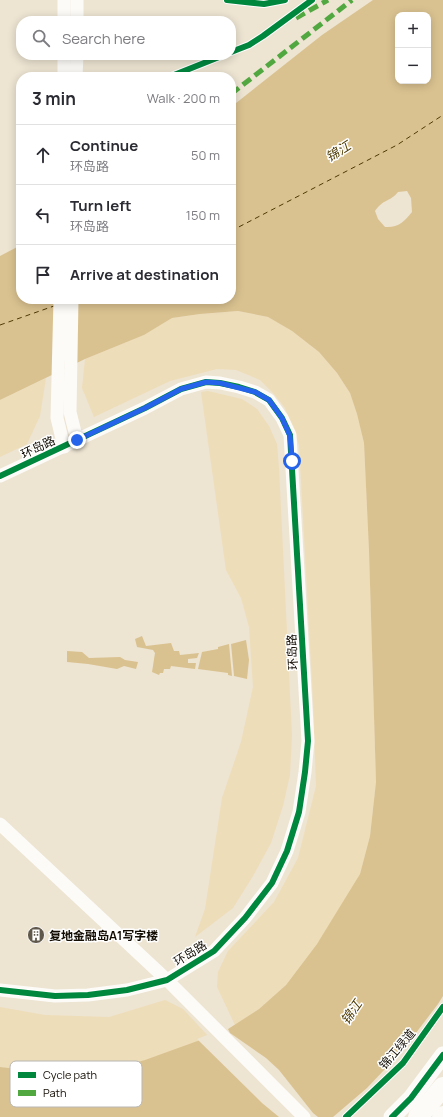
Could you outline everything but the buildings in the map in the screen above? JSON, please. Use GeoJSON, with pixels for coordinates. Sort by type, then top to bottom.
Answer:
{"type":"FeatureCollection","features":[{"type":"Feature","properties":{"kind":"highway"},"geometry":{"type":"LineString","coordinates":[[418,1117],[443,1087]]}},
{"type":"Feature","properties":{"kind":"main road"},"geometry":{"type":"LineString","coordinates":[[392,1117],[411,1098],[443,1055]]}},
{"type":"Feature","properties":{"kind":"street"},"geometry":{"type":"LineString","coordinates":[[64,0],[64,16]]}},
{"type":"Feature","properties":{"kind":"street"},"geometry":{"type":"LineString","coordinates":[[77,16],[78,0]]}},
{"type":"Feature","properties":{"kind":"street"},"geometry":{"type":"LineString","coordinates":[[64,60],[64,72]]}},
{"type":"Feature","properties":{"kind":"street"},"geometry":{"type":"LineString","coordinates":[[76,72],[77,60]]}},
{"type":"Feature","properties":{"kind":"street"},"geometry":{"type":"LineString","coordinates":[[60,304],[57,418],[64,447]]}},
{"type":"Feature","properties":{"kind":"street"},"geometry":{"type":"LineString","coordinates":[[72,304],[70,412],[77,440]]}},
{"type":"Feature","properties":{"kind":"street","name":"环岛路"},"geometry":{"type":"LineString","coordinates":[[0,476],[64,447],[181,389],[206,382],[220,383],[255,392],[269,400],[282,418],[290,436],[308,741],[299,812],[287,851],[272,883],[249,912],[214,951],[167,980],[127,990],[88,995],[55,996],[0,990]]}},
{"type":"Feature","properties":{"kind":"street"},"geometry":{"type":"LineString","coordinates":[[0,824],[167,980],[304,1117]]}},
{"type":"Feature","properties":{"kind":"shaded area"},"geometry":{"type":"Polygon","coordinates":[[[238,311],[268,317],[292,331],[319,352],[337,373],[350,393],[357,414],[364,443],[376,782],[370,836],[360,874],[343,904],[317,944],[286,985],[259,1009],[235,1025],[217,987],[218,972],[228,951],[274,902],[298,858],[316,786],[313,701],[299,445],[285,408],[274,394],[260,380],[236,370],[217,369],[170,381],[94,417],[82,388],[85,359],[144,335],[172,318],[238,311]]]}},
{"type":"Feature","properties":{"kind":"shaded area"},"geometry":{"type":"Polygon","coordinates":[[[46,378],[40,416],[27,444],[0,457],[0,400],[46,378]]]}},
{"type":"Feature","properties":{"kind":"shaded area"},"geometry":{"type":"Polygon","coordinates":[[[208,391],[242,399],[257,409],[269,426],[277,444],[292,735],[290,775],[283,806],[271,843],[233,908],[195,937],[205,909],[222,798],[241,742],[253,687],[249,627],[241,598],[226,570],[201,392],[208,391]]]}},
{"type":"Feature","properties":{"kind":"shaded area"},"geometry":{"type":"Polygon","coordinates":[[[165,1000],[183,1009],[209,1037],[142,1061],[10,1061],[10,1069],[0,1067],[0,1007],[45,1015],[109,1017],[165,1000]]]}},
{"type":"Feature","properties":{"kind":"water","name":"锦江"},"geometry":{"type":"Polygon","coordinates":[[[373,0],[443,0],[443,996],[403,1050],[367,1088],[333,1117],[0,1117],[0,1067],[10,1068],[10,1107],[142,1107],[141,1061],[225,1031],[259,1009],[286,985],[317,944],[360,874],[370,836],[376,782],[369,551],[364,443],[350,393],[337,373],[319,352],[292,331],[268,317],[238,311],[200,314],[172,318],[144,335],[85,359],[0,400],[0,256],[16,248],[16,304],[236,304],[236,103],[322,35],[373,0]],[[407,191],[398,192],[392,198],[381,204],[375,211],[378,219],[385,227],[400,224],[412,212],[411,198],[407,191]]]}},
{"type":"Feature","properties":{"kind":"water"},"geometry":{"type":"Polygon","coordinates":[[[142,636],[146,646],[171,643],[174,651],[179,651],[180,655],[199,653],[197,658],[188,659],[188,663],[196,663],[195,669],[171,666],[170,669],[164,669],[163,673],[160,673],[159,675],[152,672],[155,653],[153,650],[137,647],[135,639],[142,636]]]}},
{"type":"Feature","properties":{"kind":"water"},"geometry":{"type":"Polygon","coordinates":[[[246,640],[249,660],[247,679],[234,676],[231,644],[246,640]]]}},
{"type":"Feature","properties":{"kind":"water"},"geometry":{"type":"Polygon","coordinates":[[[229,644],[232,676],[228,675],[228,673],[198,669],[202,652],[218,649],[218,647],[229,644]]]}},
{"type":"Feature","properties":{"kind":"water"},"geometry":{"type":"Polygon","coordinates":[[[67,651],[82,652],[89,658],[120,657],[125,660],[138,662],[136,669],[124,666],[117,669],[67,662],[67,651]]]}},
{"type":"Feature","properties":{"kind":"pier"},"geometry":{"type":"Polygon","coordinates":[[[227,1027],[230,1033],[266,1058],[279,1070],[313,1113],[318,1117],[279,1117],[262,1103],[197,1039],[227,1027]]]}},
{"type":"Feature","properties":{"kind":"ferry route"},"geometry":{"type":"LineString","coordinates":[[236,228],[397,145],[443,115]]}},
{"type":"Feature","properties":{"kind":"ferry route"},"geometry":{"type":"LineString","coordinates":[[0,325],[54,306]]}},
{"type":"Feature","properties":{"kind":"marked path"},"geometry":{"type":"LineString","coordinates":[[296,18],[328,0]]}},
{"type":"Feature","properties":{"kind":"marked path"},"geometry":{"type":"LineString","coordinates":[[236,90],[352,0]]}},
{"type":"Feature","properties":{"kind":"cycle path"},"geometry":{"type":"LineString","coordinates":[[227,0],[264,4],[285,0]]}},
{"type":"Feature","properties":{"kind":"cycle path"},"geometry":{"type":"LineString","coordinates":[[236,50],[249,45],[263,36],[312,0]]}},
{"type":"Feature","properties":{"kind":"cycle path"},"geometry":{"type":"LineString","coordinates":[[182,72],[212,60]]}},
{"type":"Feature","properties":{"kind":"cycle path"},"geometry":{"type":"LineString","coordinates":[[0,476],[145,408],[181,389],[206,382],[220,383],[255,392],[269,400],[282,418],[290,435],[308,741],[299,812],[287,851],[272,883],[245,918],[214,951],[167,980],[127,990],[88,995],[55,996],[0,990]]}},
{"type":"Feature","properties":{"kind":"cycle path","name":"锦江绿道"},"geometry":{"type":"LineString","coordinates":[[346,1117],[403,1063],[443,1007]]}},
{"type":"Feature","properties":{"kind":"cycle path"},"geometry":{"type":"LineString","coordinates":[[392,1117],[411,1098],[443,1055]]}},
{"type":"Feature","properties":{"kind":"place","name":"复地金融岛A1写字楼"},"geometry":{"type":"Point","coordinates":[36,935]}},
{"type":"Feature","properties":{"kind":"route"},"geometry":{"type":"LineString","coordinates":[[77,440],[145,408],[181,389],[206,382],[220,383],[255,392],[269,400],[282,418],[290,436],[292,461]]}}]}
